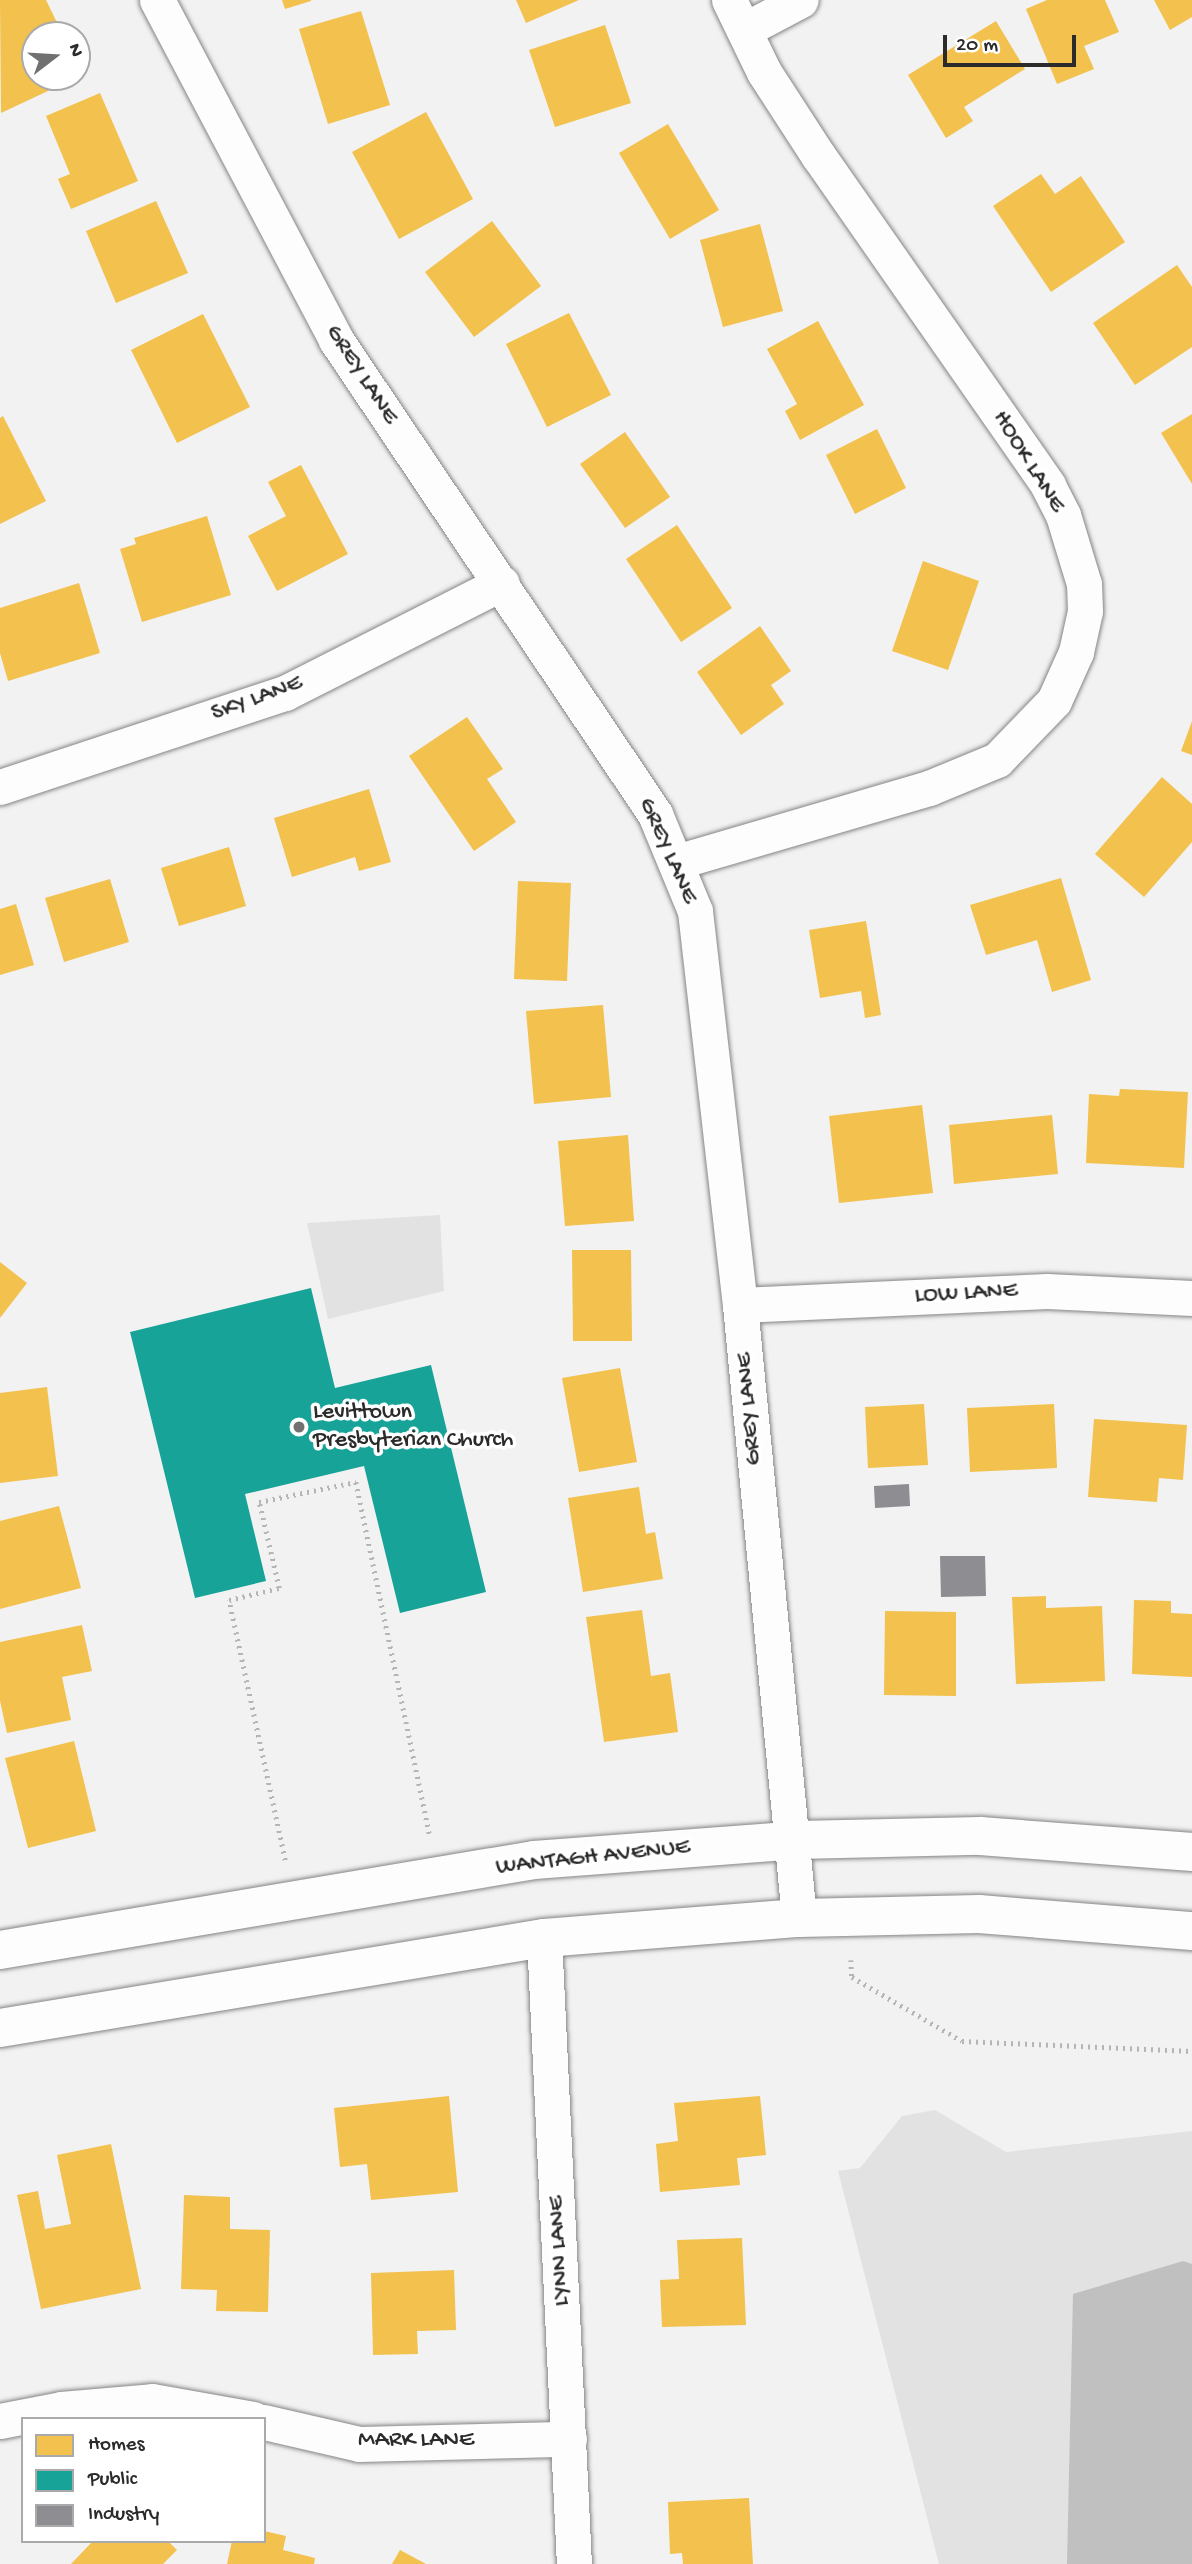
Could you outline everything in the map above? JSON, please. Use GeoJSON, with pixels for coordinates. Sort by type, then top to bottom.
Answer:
{"type":"FeatureCollection","features":[{"type":"Feature","properties":{"kind":"main road","name":"WANTAGH AVENUE"},"geometry":{"type":"LineString","coordinates":[[0,1950],[534,1860],[792,1840],[980,1836],[1192,1852]]}},
{"type":"Feature","properties":{"kind":"main road"},"geometry":{"type":"LineString","coordinates":[[0,2028],[544,1938],[799,1918],[979,1914],[1192,1931]]}},
{"type":"Feature","properties":{"kind":"street","name":"GREY LANE"},"geometry":{"type":"LineString","coordinates":[[157,0],[336,340],[655,814],[695,911],[740,1305],[799,1918]]}},
{"type":"Feature","properties":{"kind":"street"},"geometry":{"type":"LineString","coordinates":[[736,15],[801,0]]}},
{"type":"Feature","properties":{"kind":"street","name":"HOOK LANE"},"geometry":{"type":"LineString","coordinates":[[676,862],[929,788],[997,760],[1054,701],[1076,652],[1085,611],[1084,584],[1063,514],[1048,485],[812,146],[764,72],[736,15]]}},
{"type":"Feature","properties":{"kind":"street","name":"SKY LANE"},"geometry":{"type":"LineString","coordinates":[[0,787],[285,692],[502,583]]}},
{"type":"Feature","properties":{"kind":"street","name":"LOW LANE"},"geometry":{"type":"LineString","coordinates":[[740,1305],[1047,1291],[1192,1298]]}},
{"type":"Feature","properties":{"kind":"street","name":"LYNN LANE"},"geometry":{"type":"LineString","coordinates":[[544,1938],[574,2564]]}},
{"type":"Feature","properties":{"kind":"street"},"geometry":{"type":"LineString","coordinates":[[0,2421],[61,2409],[152,2401],[242,2417]]}},
{"type":"Feature","properties":{"kind":"street","name":"MARK LANE"},"geometry":{"type":"LineString","coordinates":[[266,2421],[359,2444],[569,2440]]}},
{"type":"Feature","properties":{"kind":"path"},"geometry":{"type":"LineString","coordinates":[[294,1900],[229,1600],[279,1588],[259,1502],[356,1482],[439,1877]]}},
{"type":"Feature","properties":{"kind":"path"},"geometry":{"type":"LineString","coordinates":[[850,1917],[852,1977],[962,2040],[1192,2051]]}},
{"type":"Feature","properties":{"kind":"shaded area"},"geometry":{"type":"Polygon","coordinates":[[[440,1215],[444,1291],[328,1319],[307,1223],[440,1215]]]}},
{"type":"Feature","properties":{"kind":"shaded area"},"geometry":{"type":"Polygon","coordinates":[[[935,2110],[1006,2152],[1192,2131],[1192,2564],[939,2564],[838,2171],[860,2168],[902,2116],[935,2110]]]}},
{"type":"Feature","properties":{"kind":"shaded area"},"geometry":{"type":"Polygon","coordinates":[[[1183,2261],[1192,2264],[1192,2564],[1067,2564],[1073,2294],[1183,2261]]]}},
{"type":"Feature","properties":{"kind":"building: Homes"},"geometry":{"type":"Polygon","coordinates":[[[0,0],[46,0],[56,21],[21,21],[21,91],[48,91],[1,113],[0,0]]]}},
{"type":"Feature","properties":{"kind":"building: Homes"},"geometry":{"type":"Polygon","coordinates":[[[282,0],[311,0],[311,1],[285,9],[282,0]]]}},
{"type":"Feature","properties":{"kind":"building: Homes"},"geometry":{"type":"Polygon","coordinates":[[[516,0],[579,0],[526,23],[516,0]]]}},
{"type":"Feature","properties":{"kind":"building: Homes"},"geometry":{"type":"Polygon","coordinates":[[[1047,0],[1105,0],[1119,32],[1084,46],[1094,69],[1057,84],[1026,9],[1047,0]]]}},
{"type":"Feature","properties":{"kind":"building: Homes"},"geometry":{"type":"Polygon","coordinates":[[[1154,0],[1192,0],[1192,17],[1170,30],[1154,0]]]}},
{"type":"Feature","properties":{"kind":"building: Homes"},"geometry":{"type":"Polygon","coordinates":[[[361,11],[390,105],[328,124],[299,29],[361,11]]]}},
{"type":"Feature","properties":{"kind":"building: Homes"},"geometry":{"type":"Polygon","coordinates":[[[996,21],[1025,69],[964,107],[973,121],[946,138],[908,75],[996,21]]]}},
{"type":"Feature","properties":{"kind":"building: Homes"},"geometry":{"type":"Polygon","coordinates":[[[605,25],[631,103],[555,127],[529,50],[605,25]]]}},
{"type":"Feature","properties":{"kind":"building: Homes"},"geometry":{"type":"Polygon","coordinates":[[[100,93],[138,181],[71,209],[58,179],[70,174],[46,116],[100,93]]]}},
{"type":"Feature","properties":{"kind":"building: Homes"},"geometry":{"type":"Polygon","coordinates":[[[426,112],[473,199],[399,239],[352,152],[426,112]]]}},
{"type":"Feature","properties":{"kind":"building: Homes"},"geometry":{"type":"Polygon","coordinates":[[[668,124],[719,210],[670,239],[619,153],[668,124]]]}},
{"type":"Feature","properties":{"kind":"building: Homes"},"geometry":{"type":"Polygon","coordinates":[[[1041,174],[1055,194],[1081,176],[1125,242],[1051,292],[993,206],[1041,174]]]}},
{"type":"Feature","properties":{"kind":"building: Homes"},"geometry":{"type":"Polygon","coordinates":[[[156,201],[188,273],[116,303],[86,231],[156,201]]]}},
{"type":"Feature","properties":{"kind":"building: Homes"},"geometry":{"type":"Polygon","coordinates":[[[492,221],[541,286],[474,337],[425,272],[492,221]]]}},
{"type":"Feature","properties":{"kind":"building: Homes"},"geometry":{"type":"Polygon","coordinates":[[[760,224],[783,311],[723,327],[700,240],[760,224]]]}},
{"type":"Feature","properties":{"kind":"building: Homes"},"geometry":{"type":"Polygon","coordinates":[[[1177,265],[1192,287],[1192,347],[1135,385],[1093,323],[1177,265]]]}},
{"type":"Feature","properties":{"kind":"building: Homes"},"geometry":{"type":"Polygon","coordinates":[[[569,313],[611,395],[547,427],[506,344],[569,313]]]}},
{"type":"Feature","properties":{"kind":"building: Homes"},"geometry":{"type":"Polygon","coordinates":[[[203,314],[250,407],[177,443],[131,350],[203,314]]]}},
{"type":"Feature","properties":{"kind":"building: Homes"},"geometry":{"type":"Polygon","coordinates":[[[818,321],[864,405],[800,440],[785,411],[797,404],[767,349],[818,321]]]}},
{"type":"Feature","properties":{"kind":"building: Homes"},"geometry":{"type":"Polygon","coordinates":[[[1192,414],[1192,484],[1161,433],[1192,414]]]}},
{"type":"Feature","properties":{"kind":"building: Homes"},"geometry":{"type":"Polygon","coordinates":[[[3,416],[46,501],[0,524],[0,418],[3,416]]]}},
{"type":"Feature","properties":{"kind":"building: Homes"},"geometry":{"type":"Polygon","coordinates":[[[877,429],[906,488],[855,514],[826,455],[877,429]]]}},
{"type":"Feature","properties":{"kind":"building: Homes"},"geometry":{"type":"Polygon","coordinates":[[[625,432],[670,497],[625,528],[580,464],[625,432]]]}},
{"type":"Feature","properties":{"kind":"building: Homes"},"geometry":{"type":"Polygon","coordinates":[[[301,465],[348,554],[277,591],[248,536],[286,516],[268,482],[301,465]]]}},
{"type":"Feature","properties":{"kind":"building: Homes"},"geometry":{"type":"Polygon","coordinates":[[[207,516],[231,595],[142,622],[120,549],[136,544],[134,538],[207,516]]]}},
{"type":"Feature","properties":{"kind":"building: Homes"},"geometry":{"type":"Polygon","coordinates":[[[677,525],[732,608],[681,642],[626,559],[677,525]]]}},
{"type":"Feature","properties":{"kind":"building: Homes"},"geometry":{"type":"Polygon","coordinates":[[[923,561],[979,581],[948,670],[892,651],[923,561]]]}},
{"type":"Feature","properties":{"kind":"building: Homes"},"geometry":{"type":"Polygon","coordinates":[[[79,583],[100,653],[8,681],[0,653],[0,608],[79,583]]]}},
{"type":"Feature","properties":{"kind":"building: Homes"},"geometry":{"type":"Polygon","coordinates":[[[760,626],[791,671],[771,685],[784,704],[741,735],[697,672],[760,626]]]}},
{"type":"Feature","properties":{"kind":"building: Homes"},"geometry":{"type":"Polygon","coordinates":[[[467,717],[503,769],[487,779],[516,822],[474,851],[409,756],[467,717]]]}},
{"type":"Feature","properties":{"kind":"building: Homes"},"geometry":{"type":"Polygon","coordinates":[[[1192,721],[1192,755],[1181,751],[1192,721]]]}},
{"type":"Feature","properties":{"kind":"building: Homes"},"geometry":{"type":"Polygon","coordinates":[[[1162,777],[1192,804],[1192,842],[1144,897],[1095,854],[1162,777]]]}},
{"type":"Feature","properties":{"kind":"building: Homes"},"geometry":{"type":"Polygon","coordinates":[[[369,789],[391,862],[359,871],[355,857],[292,877],[274,818],[369,789]]]}},
{"type":"Feature","properties":{"kind":"building: Homes"},"geometry":{"type":"Polygon","coordinates":[[[229,847],[246,906],[179,926],[161,868],[229,847]]]}},
{"type":"Feature","properties":{"kind":"building: Homes"},"geometry":{"type":"Polygon","coordinates":[[[1061,878],[1091,980],[1052,992],[1037,940],[986,955],[970,905],[1061,878]]]}},
{"type":"Feature","properties":{"kind":"building: Homes"},"geometry":{"type":"Polygon","coordinates":[[[110,879],[129,942],[64,962],[45,898],[110,879]]]}},
{"type":"Feature","properties":{"kind":"building: Homes"},"geometry":{"type":"Polygon","coordinates":[[[518,881],[571,883],[567,981],[514,979],[518,881]]]}},
{"type":"Feature","properties":{"kind":"building: Homes"},"geometry":{"type":"Polygon","coordinates":[[[16,904],[34,965],[0,975],[0,909],[16,904]]]}},
{"type":"Feature","properties":{"kind":"building: Homes"},"geometry":{"type":"Polygon","coordinates":[[[866,921],[881,1015],[865,1018],[861,991],[820,998],[809,930],[866,921]]]}},
{"type":"Feature","properties":{"kind":"building: Homes"},"geometry":{"type":"Polygon","coordinates":[[[603,1005],[611,1097],[534,1104],[526,1011],[603,1005]]]}},
{"type":"Feature","properties":{"kind":"building: Homes"},"geometry":{"type":"Polygon","coordinates":[[[1120,1089],[1188,1092],[1184,1168],[1086,1163],[1089,1094],[1119,1096],[1120,1089]]]}},
{"type":"Feature","properties":{"kind":"building: Homes"},"geometry":{"type":"Polygon","coordinates":[[[922,1105],[933,1193],[839,1203],[829,1116],[922,1105]]]}},
{"type":"Feature","properties":{"kind":"building: Homes"},"geometry":{"type":"Polygon","coordinates":[[[1052,1115],[1058,1174],[954,1184],[949,1125],[1052,1115]]]}},
{"type":"Feature","properties":{"kind":"building: Homes"},"geometry":{"type":"Polygon","coordinates":[[[628,1135],[634,1221],[565,1226],[558,1141],[628,1135]]]}},
{"type":"Feature","properties":{"kind":"building: Homes"},"geometry":{"type":"Polygon","coordinates":[[[572,1250],[631,1250],[632,1341],[573,1341],[572,1250]]]}},
{"type":"Feature","properties":{"kind":"building: Homes"},"geometry":{"type":"Polygon","coordinates":[[[0,1262],[27,1283],[0,1318],[0,1262]]]}},
{"type":"Feature","properties":{"kind":"building: Homes"},"geometry":{"type":"Polygon","coordinates":[[[620,1368],[637,1462],[579,1472],[562,1378],[620,1368]]]}},
{"type":"Feature","properties":{"kind":"building: Homes"},"geometry":{"type":"Polygon","coordinates":[[[47,1387],[58,1476],[0,1483],[0,1393],[47,1387]]]}},
{"type":"Feature","properties":{"kind":"building: Homes"},"geometry":{"type":"Polygon","coordinates":[[[924,1404],[928,1465],[868,1468],[865,1407],[924,1404]]]}},
{"type":"Feature","properties":{"kind":"building: Homes"},"geometry":{"type":"Polygon","coordinates":[[[1054,1404],[1057,1468],[970,1472],[967,1408],[1054,1404]]]}},
{"type":"Feature","properties":{"kind":"building: Homes"},"geometry":{"type":"Polygon","coordinates":[[[1094,1419],[1187,1425],[1183,1480],[1159,1478],[1157,1502],[1088,1497],[1094,1419]]]}},
{"type":"Feature","properties":{"kind":"building: Homes"},"geometry":{"type":"Polygon","coordinates":[[[639,1487],[646,1534],[655,1532],[663,1579],[583,1592],[568,1498],[639,1487]]]}},
{"type":"Feature","properties":{"kind":"building: Homes"},"geometry":{"type":"Polygon","coordinates":[[[59,1506],[81,1588],[0,1609],[0,1521],[59,1506]]]}},
{"type":"Feature","properties":{"kind":"building: Homes"},"geometry":{"type":"Polygon","coordinates":[[[1046,1596],[1046,1608],[1102,1606],[1105,1681],[1016,1684],[1012,1597],[1046,1596]]]}},
{"type":"Feature","properties":{"kind":"building: Homes"},"geometry":{"type":"Polygon","coordinates":[[[1134,1600],[1171,1601],[1171,1613],[1192,1614],[1192,1677],[1132,1674],[1134,1600]]]}},
{"type":"Feature","properties":{"kind":"building: Homes"},"geometry":{"type":"Polygon","coordinates":[[[642,1610],[651,1676],[670,1673],[678,1732],[604,1742],[586,1617],[642,1610]]]}},
{"type":"Feature","properties":{"kind":"building: Homes"},"geometry":{"type":"Polygon","coordinates":[[[885,1611],[956,1612],[956,1696],[884,1695],[885,1611]]]}},
{"type":"Feature","properties":{"kind":"building: Homes"},"geometry":{"type":"Polygon","coordinates":[[[82,1625],[92,1671],[62,1677],[71,1720],[7,1733],[0,1701],[0,1642],[82,1625]]]}},
{"type":"Feature","properties":{"kind":"building: Homes"},"geometry":{"type":"Polygon","coordinates":[[[74,1741],[96,1831],[28,1848],[5,1758],[74,1741]]]}},
{"type":"Feature","properties":{"kind":"building: Homes"},"geometry":{"type":"Polygon","coordinates":[[[449,2096],[458,2192],[371,2200],[367,2164],[340,2167],[334,2108],[449,2096]]]}},
{"type":"Feature","properties":{"kind":"building: Homes"},"geometry":{"type":"Polygon","coordinates":[[[760,2096],[766,2155],[737,2158],[740,2185],[660,2192],[656,2144],[678,2141],[674,2103],[760,2096]]]}},
{"type":"Feature","properties":{"kind":"building: Homes"},"geometry":{"type":"Polygon","coordinates":[[[111,2144],[141,2289],[41,2309],[17,2195],[38,2191],[45,2229],[71,2224],[57,2155],[111,2144]]]}},
{"type":"Feature","properties":{"kind":"building: Homes"},"geometry":{"type":"Polygon","coordinates":[[[184,2195],[230,2197],[230,2229],[270,2230],[268,2312],[216,2311],[217,2290],[181,2289],[184,2195]]]}},
{"type":"Feature","properties":{"kind":"building: Homes"},"geometry":{"type":"Polygon","coordinates":[[[742,2238],[746,2325],[662,2327],[660,2280],[679,2279],[677,2240],[742,2238]]]}},
{"type":"Feature","properties":{"kind":"building: Homes"},"geometry":{"type":"Polygon","coordinates":[[[454,2270],[456,2330],[417,2331],[418,2354],[373,2355],[371,2273],[454,2270]]]}},
{"type":"Feature","properties":{"kind":"building: Homes"},"geometry":{"type":"Polygon","coordinates":[[[749,2498],[753,2564],[683,2564],[682,2553],[670,2554],[668,2502],[749,2498]]]}},
{"type":"Feature","properties":{"kind":"building: Homes"},"geometry":{"type":"Polygon","coordinates":[[[266,2531],[286,2536],[283,2550],[315,2558],[314,2564],[227,2564],[232,2543],[266,2543],[266,2531]]]}},
{"type":"Feature","properties":{"kind":"building: Homes"},"geometry":{"type":"Polygon","coordinates":[[[91,2543],[170,2543],[177,2550],[163,2564],[71,2564],[91,2543]]]}},
{"type":"Feature","properties":{"kind":"building: Homes"},"geometry":{"type":"Polygon","coordinates":[[[400,2550],[426,2564],[392,2564],[400,2550]]]}},
{"type":"Feature","properties":{"kind":"building: Public","name":"Levittown Presbyterian Church"},"geometry":{"type":"Polygon","coordinates":[[[311,1288],[335,1388],[431,1365],[486,1592],[400,1613],[364,1466],[245,1494],[266,1581],[195,1598],[130,1332],[311,1288]]]}},
{"type":"Feature","properties":{"kind":"building: Industry"},"geometry":{"type":"Polygon","coordinates":[[[909,1484],[910,1506],[875,1508],[874,1486],[909,1484]]]}},
{"type":"Feature","properties":{"kind":"building: Industry"},"geometry":{"type":"Polygon","coordinates":[[[940,1556],[985,1556],[986,1596],[941,1597],[940,1556]]]}},
{"type":"Feature","properties":{"kind":"place","name":"Levittown Presbyterian Church"},"geometry":{"type":"Point","coordinates":[299,1427]}}]}
